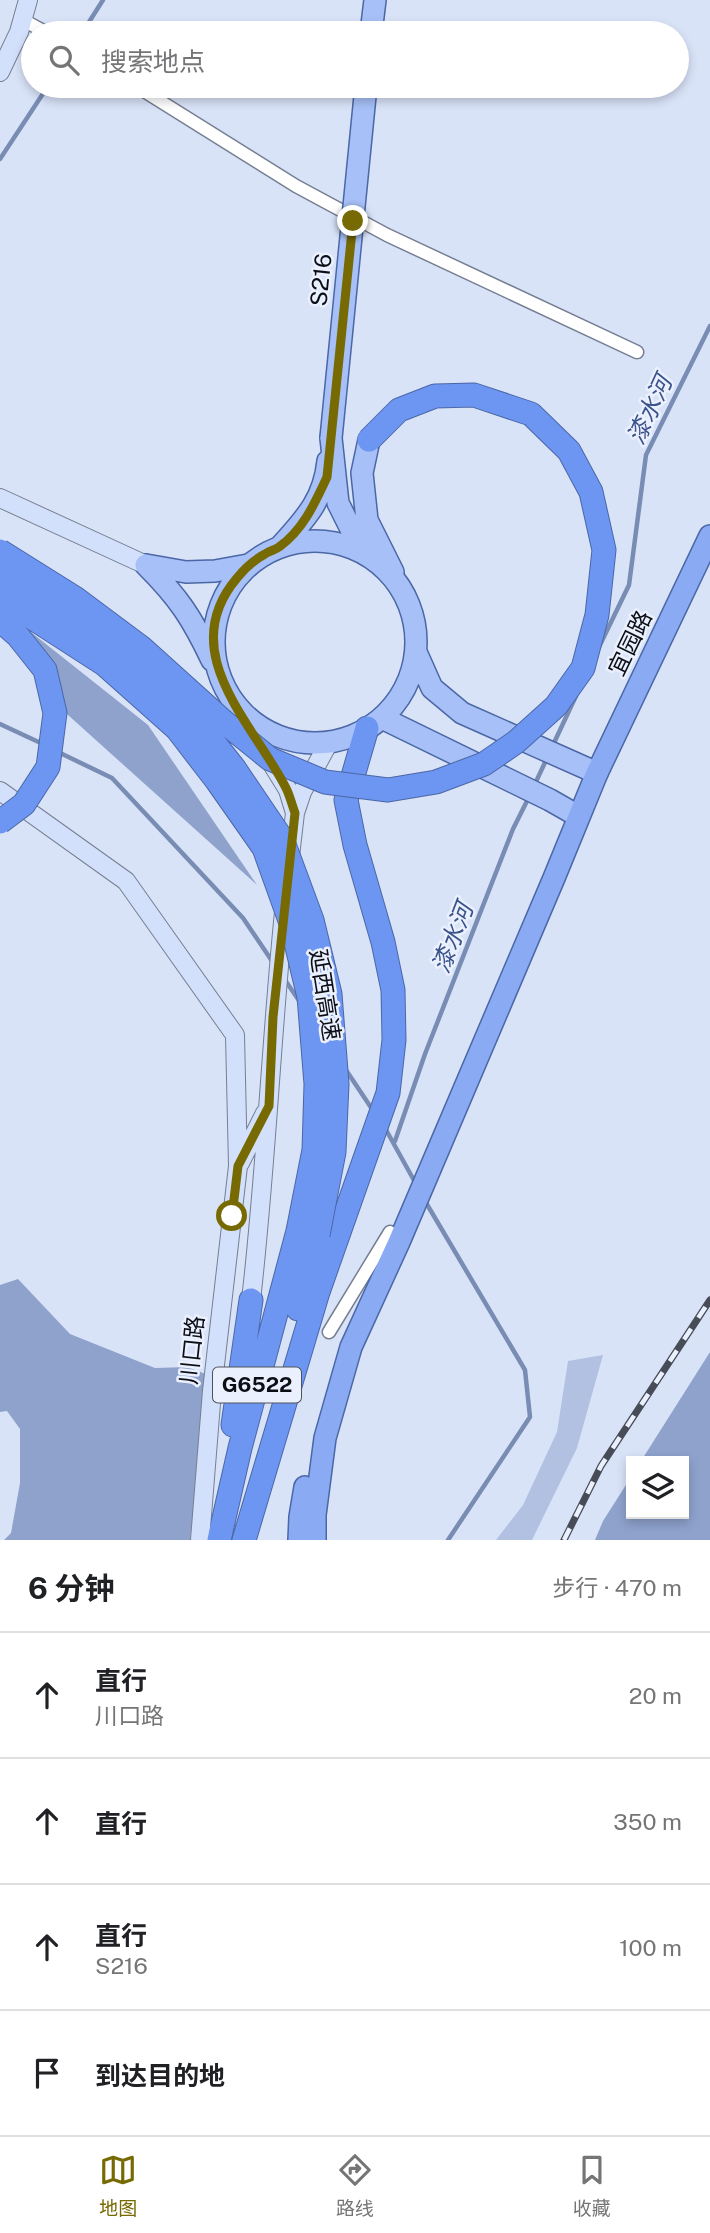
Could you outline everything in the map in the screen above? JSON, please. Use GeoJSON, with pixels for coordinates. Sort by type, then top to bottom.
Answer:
{"type":"FeatureCollection","features":[{"type":"Feature","properties":{"kind":"highway"},"geometry":{"type":"LineString","coordinates":[[0,551],[75,598],[142,648],[270,759],[326,782],[388,790],[436,782],[484,764],[516,741],[556,706],[583,668],[597,615],[604,550],[591,492],[569,451],[531,414],[474,395],[435,396],[398,410],[369,440]]}},
{"type":"Feature","properties":{"kind":"highway","name":"宜园路"},"geometry":{"type":"LineString","coordinates":[[549,875],[710,536]]}},
{"type":"Feature","properties":{"kind":"highway","name":"延西高速"},"geometry":{"type":"LineString","coordinates":[[0,571],[133,665],[194,717],[234,768],[282,839],[312,920],[330,994],[337,1084],[334,1152],[240,1448],[218,1540]]}},
{"type":"Feature","properties":{"kind":"highway","name":"延西高速"},"geometry":{"type":"LineString","coordinates":[[0,597],[104,664],[177,729],[217,780],[264,848],[292,926],[309,997],[316,1084],[308,1233],[242,1540]]}},
{"type":"Feature","properties":{"kind":"highway"},"geometry":{"type":"LineString","coordinates":[[0,620],[18,636],[45,670],[55,713],[48,767],[24,804],[0,822]]}},
{"type":"Feature","properties":{"kind":"highway"},"geometry":{"type":"LineString","coordinates":[[242,1540],[318,1292],[388,1093],[394,1040],[393,990],[346,800],[375,723]]}},
{"type":"Feature","properties":{"kind":"highway"},"geometry":{"type":"LineString","coordinates":[[299,1540],[300,1517],[312,1445],[333,1365],[549,875]]}},
{"type":"Feature","properties":{"kind":"highway"},"geometry":{"type":"LineString","coordinates":[[315,1540],[315,1515],[325,1438],[351,1347],[399,1242],[549,875]]}},
{"type":"Feature","properties":{"kind":"highway"},"geometry":{"type":"LineString","coordinates":[[218,1540],[251,1300]]}},
{"type":"Feature","properties":{"kind":"main road"},"geometry":{"type":"LineString","coordinates":[[23,20],[28,0]]}},
{"type":"Feature","properties":{"kind":"main road"},"geometry":{"type":"LineString","coordinates":[[372,21],[375,0]]}},
{"type":"Feature","properties":{"kind":"main road"},"geometry":{"type":"LineString","coordinates":[[0,72],[21,26]]}},
{"type":"Feature","properties":{"kind":"main road","name":"S216"},"geometry":{"type":"LineString","coordinates":[[331,438],[365,98]]}},
{"type":"Feature","properties":{"kind":"main road"},"geometry":{"type":"LineString","coordinates":[[280,547],[311,512],[327,477],[331,438]]}},
{"type":"Feature","properties":{"kind":"main road"},"geometry":{"type":"LineString","coordinates":[[331,438],[338,503],[352,531],[395,580],[407,599]]}},
{"type":"Feature","properties":{"kind":"main road"},"geometry":{"type":"LineString","coordinates":[[237,707],[263,729],[284,737],[295,741],[329,742],[349,737],[375,723],[399,699],[405,688],[416,652],[415,625],[407,599],[367,520],[362,472],[369,440]]}},
{"type":"Feature","properties":{"kind":"main road"},"geometry":{"type":"LineString","coordinates":[[0,498],[146,565],[186,572],[215,571],[248,565],[280,547],[305,541],[332,542],[357,550],[379,564]]}},
{"type":"Feature","properties":{"kind":"main road"},"geometry":{"type":"LineString","coordinates":[[146,565],[174,593],[193,621],[225,689],[288,790],[295,813]]}},
{"type":"Feature","properties":{"kind":"main road"},"geometry":{"type":"LineString","coordinates":[[217,670],[213,642],[217,613],[229,587],[248,565]]}},
{"type":"Feature","properties":{"kind":"main road"},"geometry":{"type":"LineString","coordinates":[[416,652],[432,688],[463,713],[597,773]]}},
{"type":"Feature","properties":{"kind":"main road"},"geometry":{"type":"LineString","coordinates":[[375,723],[434,744],[578,816]]}},
{"type":"Feature","properties":{"kind":"main road"},"geometry":{"type":"LineString","coordinates":[[251,1300],[263,1197],[273,1017],[295,813],[302,792],[329,742]]}},
{"type":"Feature","properties":{"kind":"main road"},"geometry":{"type":"LineString","coordinates":[[0,791],[126,881],[235,1035],[238,1166]]}},
{"type":"Feature","properties":{"kind":"main road"},"geometry":{"type":"LineString","coordinates":[[238,1166],[269,1106]]}},
{"type":"Feature","properties":{"kind":"main road","name":"川口路"},"geometry":{"type":"LineString","coordinates":[[200,1540],[212,1391],[238,1166]]}},
{"type":"Feature","properties":{"kind":"street"},"geometry":{"type":"LineString","coordinates":[[155,98],[307,192],[387,235],[637,352]]}},
{"type":"Feature","properties":{"kind":"street"},"geometry":{"type":"LineString","coordinates":[[329,1332],[390,1232]]}},
{"type":"Feature","properties":{"kind":"shaded area"},"geometry":{"type":"Polygon","coordinates":[[[22,625],[148,725],[257,885],[58,706],[22,625]]]}},
{"type":"Feature","properties":{"kind":"shaded area"},"geometry":{"type":"Polygon","coordinates":[[[18,1279],[70,1334],[155,1368],[188,1367],[208,1375],[190,1540],[4,1540],[11,1533],[20,1483],[20,1429],[7,1411],[0,1412],[0,1285],[18,1279]]]}},
{"type":"Feature","properties":{"kind":"shaded area"},"geometry":{"type":"Polygon","coordinates":[[[710,1352],[710,1540],[595,1540],[603,1521],[626,1485],[626,1519],[689,1519],[689,1456],[644,1456],[710,1352]]]}},
{"type":"Feature","properties":{"kind":"shaded area"},"geometry":{"type":"Polygon","coordinates":[[[603,1355],[577,1448],[532,1540],[496,1540],[523,1505],[557,1432],[568,1361],[603,1355]]]}},
{"type":"Feature","properties":{"kind":"waterway"},"geometry":{"type":"LineString","coordinates":[[90,21],[103,0]]}},
{"type":"Feature","properties":{"kind":"waterway"},"geometry":{"type":"LineString","coordinates":[[0,159],[40,98]]}},
{"type":"Feature","properties":{"kind":"waterway","name":"漆水河"},"geometry":{"type":"LineString","coordinates":[[599,647],[629,585],[646,455],[710,326]]}},
{"type":"Feature","properties":{"kind":"waterway","name":"漆水河"},"geometry":{"type":"LineString","coordinates":[[553,745],[576,696]]}},
{"type":"Feature","properties":{"kind":"waterway"},"geometry":{"type":"LineString","coordinates":[[0,724],[45,745]]}},
{"type":"Feature","properties":{"kind":"waterway"},"geometry":{"type":"LineString","coordinates":[[56,751],[112,778],[243,918],[274,964]]}},
{"type":"Feature","properties":{"kind":"waterway","name":"漆水河"},"geometry":{"type":"LineString","coordinates":[[534,786],[548,756]]}},
{"type":"Feature","properties":{"kind":"waterway","name":"漆水河"},"geometry":{"type":"LineString","coordinates":[[395,1141],[425,1054],[513,829],[529,797]]}},
{"type":"Feature","properties":{"kind":"waterway"},"geometry":{"type":"LineString","coordinates":[[285,980],[300,1002]]}},
{"type":"Feature","properties":{"kind":"waterway"},"geometry":{"type":"LineString","coordinates":[[346,1070],[374,1112]]}},
{"type":"Feature","properties":{"kind":"waterway","name":"漆水河"},"geometry":{"type":"LineString","coordinates":[[385,1128],[416,1184]]}},
{"type":"Feature","properties":{"kind":"waterway","name":"漆水河"},"geometry":{"type":"LineString","coordinates":[[425,1201],[525,1370],[530,1417],[448,1540]]}},
{"type":"Feature","properties":{"kind":"railway"},"geometry":{"type":"LineString","coordinates":[[564,1540],[601,1466],[710,1300]]}},
{"type":"Feature","properties":{"kind":"route"},"geometry":{"type":"LineString","coordinates":[[232,1216],[238,1166],[269,1106],[273,1017],[295,813],[288,790],[225,689],[217,670],[213,642],[217,613],[229,587],[248,565],[280,547],[311,512],[327,477],[353,221]]}}]}
